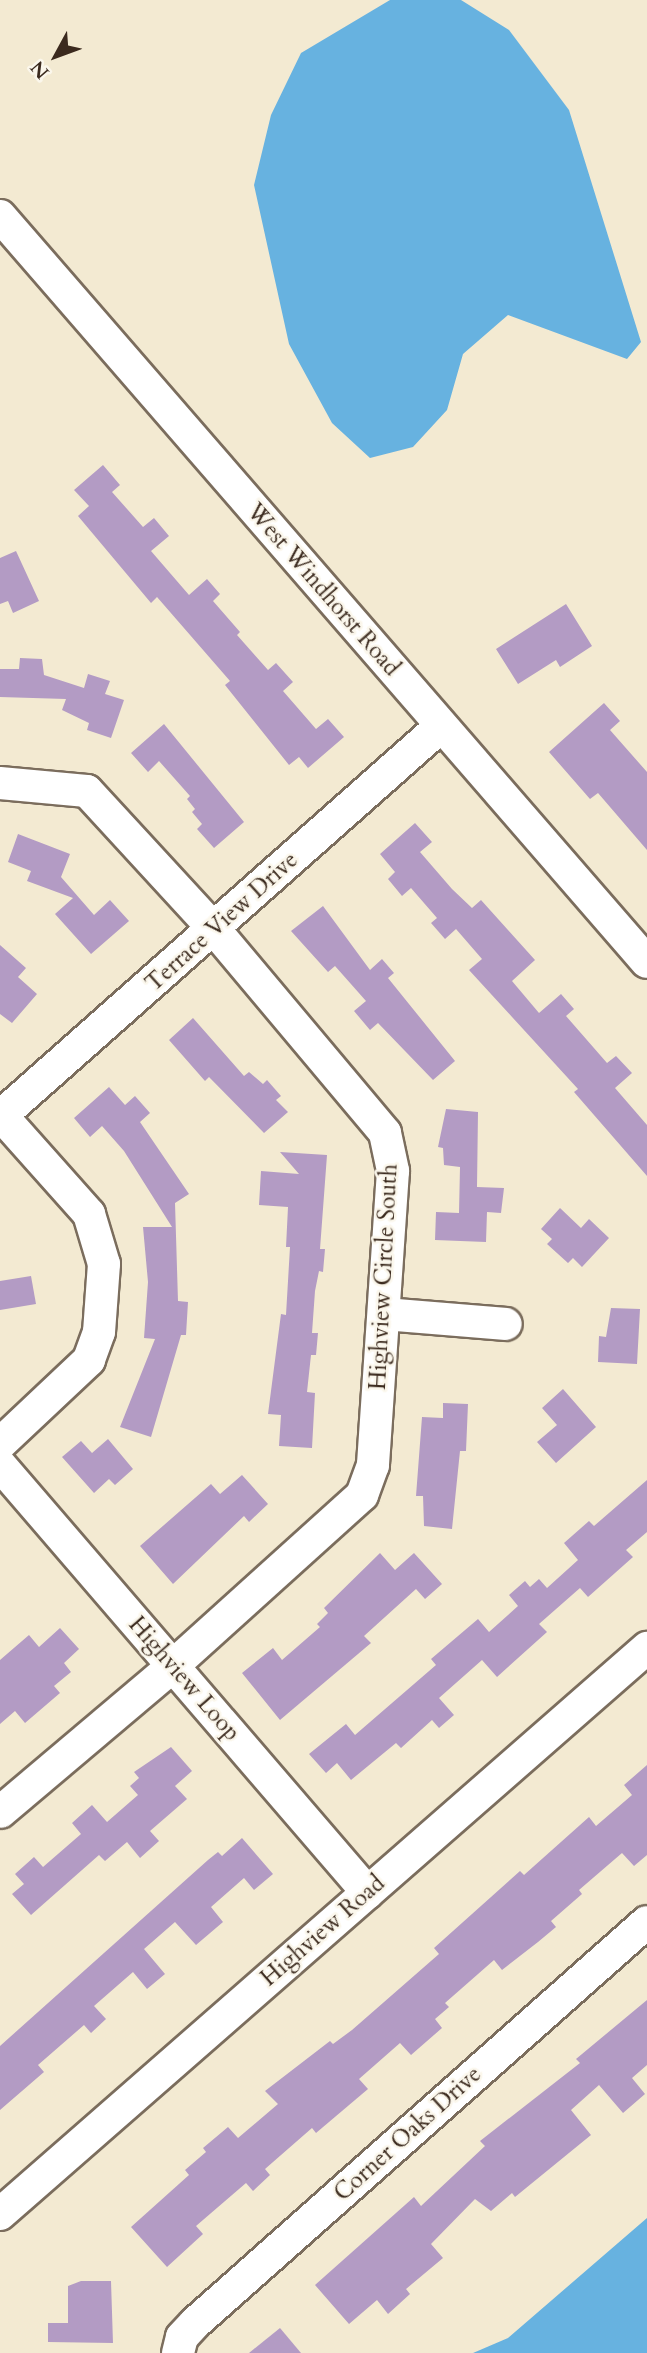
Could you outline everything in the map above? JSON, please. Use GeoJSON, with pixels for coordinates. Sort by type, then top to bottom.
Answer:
{"type":"FeatureCollection","features":[{"type":"Feature","properties":{"kind":"street","name":"West Windhorst Road"},"geometry":{"type":"LineString","coordinates":[[0,216],[440,727],[647,962]]}},
{"type":"Feature","properties":{"kind":"street","name":"Terrace View Drive"},"geometry":{"type":"LineString","coordinates":[[1,1115],[215,929],[440,727]]}},
{"type":"Feature","properties":{"kind":"street","name":"Highview Circle South"},"geometry":{"type":"LineString","coordinates":[[0,783],[87,791],[215,929],[385,1133],[393,1171],[373,1465],[362,1495],[173,1666],[0,1812]]}},
{"type":"Feature","properties":{"kind":"street"},"geometry":{"type":"LineString","coordinates":[[0,1444],[89,1360],[99,1332],[104,1264],[89,1214],[1,1115]]}},
{"type":"Feature","properties":{"kind":"street"},"geometry":{"type":"LineString","coordinates":[[385,1314],[506,1324]]}},
{"type":"Feature","properties":{"kind":"street","name":"Highview Loop"},"geometry":{"type":"LineString","coordinates":[[0,1465],[368,1892]]}},
{"type":"Feature","properties":{"kind":"street","name":"Highview Road"},"geometry":{"type":"LineString","coordinates":[[0,2214],[647,1648]]}},
{"type":"Feature","properties":{"kind":"street","name":"Corner Oaks Drive"},"geometry":{"type":"LineString","coordinates":[[178,2353],[182,2337],[195,2323],[647,1922]]}},
{"type":"Feature","properties":{"kind":"water"},"geometry":{"type":"Polygon","coordinates":[[[390,0],[461,0],[509,30],[569,110],[641,342],[627,359],[508,315],[463,354],[447,410],[413,447],[370,458],[332,423],[289,344],[254,185],[271,115],[301,53],[390,0]]]}},
{"type":"Feature","properties":{"kind":"water"},"geometry":{"type":"Polygon","coordinates":[[[647,2218],[647,2353],[473,2353],[508,2338],[647,2218]]]}},
{"type":"Feature","properties":{"kind":"building"},"geometry":{"type":"Polygon","coordinates":[[[103,465],[120,485],[112,492],[143,527],[154,518],[169,536],[151,551],[189,595],[207,579],[220,594],[213,601],[240,632],[237,635],[268,670],[276,663],[293,682],[283,691],[316,729],[328,719],[344,737],[308,768],[299,757],[289,765],[225,685],[230,681],[157,597],[151,603],[78,516],[89,506],[74,490],[103,465]]]}},
{"type":"Feature","properties":{"kind":"building"},"geometry":{"type":"Polygon","coordinates":[[[16,551],[39,601],[13,613],[8,601],[0,604],[0,558],[16,551]]]}},
{"type":"Feature","properties":{"kind":"building"},"geometry":{"type":"Polygon","coordinates":[[[566,604],[592,646],[560,667],[556,660],[518,684],[496,649],[566,604]]]}},
{"type":"Feature","properties":{"kind":"building"},"geometry":{"type":"Polygon","coordinates":[[[20,658],[42,659],[44,675],[84,688],[88,674],[110,681],[105,694],[124,700],[111,738],[87,730],[89,723],[62,710],[66,699],[0,697],[0,669],[19,669],[20,658]]]}},
{"type":"Feature","properties":{"kind":"building"},"geometry":{"type":"Polygon","coordinates":[[[604,703],[620,721],[610,730],[647,772],[647,850],[598,793],[590,799],[549,752],[604,703]]]}},
{"type":"Feature","properties":{"kind":"building"},"geometry":{"type":"Polygon","coordinates":[[[164,724],[244,822],[214,848],[197,829],[202,824],[192,812],[195,809],[187,799],[190,796],[159,761],[148,772],[131,753],[164,724]]]}},
{"type":"Feature","properties":{"kind":"building"},"geometry":{"type":"Polygon","coordinates":[[[415,823],[432,842],[420,852],[452,889],[472,908],[481,900],[535,960],[512,981],[539,1013],[561,994],[574,1009],[566,1016],[607,1063],[616,1056],[632,1073],[615,1088],[647,1125],[647,1176],[574,1092],[578,1089],[469,970],[482,959],[456,929],[445,939],[431,923],[437,918],[411,888],[402,896],[388,879],[395,872],[380,854],[415,823]]]}},
{"type":"Feature","properties":{"kind":"building"},"geometry":{"type":"Polygon","coordinates":[[[18,834],[70,854],[61,877],[94,915],[110,900],[129,921],[91,954],[55,914],[73,898],[27,881],[31,871],[8,862],[18,834]]]}},
{"type":"Feature","properties":{"kind":"building"},"geometry":{"type":"Polygon","coordinates":[[[323,906],[370,970],[382,959],[394,973],[388,978],[455,1061],[433,1080],[378,1023],[370,1030],[354,1011],[366,1001],[335,966],[328,972],[291,931],[323,906]]]}},
{"type":"Feature","properties":{"kind":"building"},"geometry":{"type":"Polygon","coordinates":[[[0,945],[26,968],[18,977],[37,994],[12,1023],[0,1014],[0,945]]]}},
{"type":"Feature","properties":{"kind":"building"},"geometry":{"type":"Polygon","coordinates":[[[193,1018],[244,1076],[249,1072],[263,1084],[267,1080],[281,1096],[276,1100],[288,1112],[264,1133],[209,1077],[205,1081],[169,1040],[193,1018]]]}},
{"type":"Feature","properties":{"kind":"building"},"geometry":{"type":"Polygon","coordinates":[[[109,1087],[125,1105],[135,1096],[150,1113],[140,1122],[189,1194],[175,1203],[178,1301],[188,1302],[186,1335],[181,1335],[151,1437],[120,1427],[155,1339],[144,1338],[148,1282],[143,1227],[172,1227],[124,1151],[102,1126],[90,1137],[74,1118],[109,1087]]]}},
{"type":"Feature","properties":{"kind":"building"},"geometry":{"type":"Polygon","coordinates":[[[446,1109],[478,1112],[477,1187],[504,1188],[501,1213],[487,1212],[486,1242],[435,1240],[436,1212],[459,1213],[460,1167],[444,1165],[443,1148],[438,1147],[446,1109]]]}},
{"type":"Feature","properties":{"kind":"building"},"geometry":{"type":"Polygon","coordinates":[[[280,1152],[327,1155],[320,1249],[325,1249],[323,1272],[319,1271],[315,1291],[312,1333],[318,1333],[316,1355],[311,1355],[307,1392],[315,1393],[312,1448],[279,1446],[281,1415],[268,1414],[281,1314],[286,1315],[290,1247],[286,1247],[288,1207],[259,1205],[261,1171],[299,1174],[280,1152]]]}},
{"type":"Feature","properties":{"kind":"building"},"geometry":{"type":"Polygon","coordinates":[[[560,1208],[581,1228],[589,1219],[609,1238],[582,1267],[573,1258],[568,1263],[547,1244],[552,1239],[541,1229],[560,1208]]]}},
{"type":"Feature","properties":{"kind":"building"},"geometry":{"type":"Polygon","coordinates":[[[31,1276],[36,1304],[0,1310],[0,1281],[31,1276]]]}},
{"type":"Feature","properties":{"kind":"building"},"geometry":{"type":"Polygon","coordinates":[[[611,1308],[640,1309],[637,1364],[598,1362],[599,1336],[606,1337],[611,1308]]]}},
{"type":"Feature","properties":{"kind":"building"},"geometry":{"type":"Polygon","coordinates":[[[563,1389],[596,1427],[556,1463],[537,1442],[557,1425],[542,1408],[563,1389]]]}},
{"type":"Feature","properties":{"kind":"building"},"geometry":{"type":"Polygon","coordinates":[[[443,1403],[468,1404],[466,1451],[460,1451],[452,1529],[424,1526],[423,1496],[416,1496],[422,1417],[443,1418],[443,1403]]]}},
{"type":"Feature","properties":{"kind":"building"},"geometry":{"type":"Polygon","coordinates":[[[108,1439],[133,1469],[115,1485],[109,1479],[94,1493],[62,1457],[81,1441],[92,1453],[108,1439]]]}},
{"type":"Feature","properties":{"kind":"building"},"geometry":{"type":"Polygon","coordinates":[[[242,1475],[268,1504],[249,1522],[244,1516],[173,1584],[140,1546],[211,1484],[220,1494],[242,1475]]]}},
{"type":"Feature","properties":{"kind":"building"},"geometry":{"type":"Polygon","coordinates":[[[647,1480],[647,1532],[626,1550],[633,1557],[588,1597],[580,1588],[539,1624],[547,1632],[497,1677],[482,1660],[439,1698],[454,1715],[439,1728],[432,1720],[401,1748],[396,1743],[351,1780],[337,1763],[326,1773],[309,1754],[346,1724],[355,1735],[436,1665],[431,1659],[478,1619],[489,1632],[518,1606],[509,1595],[525,1581],[530,1587],[539,1579],[547,1588],[578,1560],[564,1543],[589,1521],[594,1526],[647,1480]]]}},
{"type":"Feature","properties":{"kind":"building"},"geometry":{"type":"Polygon","coordinates":[[[380,1553],[395,1570],[414,1553],[442,1584],[425,1599],[416,1589],[364,1636],[371,1643],[280,1720],[242,1673],[273,1648],[282,1660],[320,1627],[317,1624],[328,1613],[324,1608],[380,1553]]]}},
{"type":"Feature","properties":{"kind":"building"},"geometry":{"type":"Polygon","coordinates":[[[60,1628],[79,1649],[64,1663],[71,1672],[54,1686],[60,1693],[25,1723],[15,1711],[0,1724],[0,1660],[29,1635],[39,1647],[60,1628]]]}},
{"type":"Feature","properties":{"kind":"building"},"geometry":{"type":"Polygon","coordinates":[[[171,1747],[192,1771],[175,1786],[187,1799],[150,1831],[159,1841],[140,1858],[127,1842],[105,1861],[99,1855],[31,1915],[12,1894],[24,1884],[15,1874],[34,1857],[43,1867],[81,1834],[72,1823],[92,1805],[107,1822],[138,1795],[130,1786],[139,1778],[134,1772],[171,1747]]]}},
{"type":"Feature","properties":{"kind":"building"},"geometry":{"type":"Polygon","coordinates":[[[647,1765],[647,1855],[634,1866],[622,1853],[579,1890],[582,1894],[551,1921],[556,1927],[502,1970],[494,1960],[445,2003],[449,2007],[435,2019],[442,2028],[411,2055],[400,2043],[359,2079],[368,2089],[316,2133],[312,2128],[265,2169],[270,2175],[253,2191],[246,2183],[196,2226],[203,2234],[167,2267],[131,2227],[189,2175],[185,2170],[206,2152],[203,2148],[228,2127],[238,2138],[278,2104],[265,2091],[330,2041],[333,2044],[352,2030],[439,1954],[434,1948],[520,1871],[524,1875],[589,1817],[596,1826],[632,1795],[624,1785],[647,1765]]]}},
{"type":"Feature","properties":{"kind":"building"},"geometry":{"type":"Polygon","coordinates":[[[242,1838],[273,1874],[254,1890],[244,1878],[211,1907],[223,1922],[196,1945],[175,1922],[144,1949],[165,1974],[147,1989],[133,1972],[94,2006],[106,2019],[91,2033],[84,2025],[38,2065],[44,2072],[0,2110],[0,2046],[208,1860],[218,1852],[222,1856],[242,1838]]]}},
{"type":"Feature","properties":{"kind":"building"},"geometry":{"type":"Polygon","coordinates":[[[647,2000],[647,2065],[632,2078],[645,2094],[623,2113],[599,2085],[571,2110],[591,2135],[515,2197],[512,2193],[491,2211],[475,2199],[431,2244],[443,2258],[406,2289],[410,2294],[388,2314],[377,2300],[349,2324],[315,2285],[414,2197],[421,2206],[485,2146],[480,2141],[580,2063],[576,2059],[647,2000]]]}},
{"type":"Feature","properties":{"kind":"building"},"geometry":{"type":"Polygon","coordinates":[[[81,2281],[111,2281],[113,2343],[48,2342],[48,2323],[68,2323],[68,2286],[81,2281]]]}},
{"type":"Feature","properties":{"kind":"building"},"geometry":{"type":"Polygon","coordinates":[[[280,2328],[301,2353],[249,2353],[280,2328]]]}}]}
